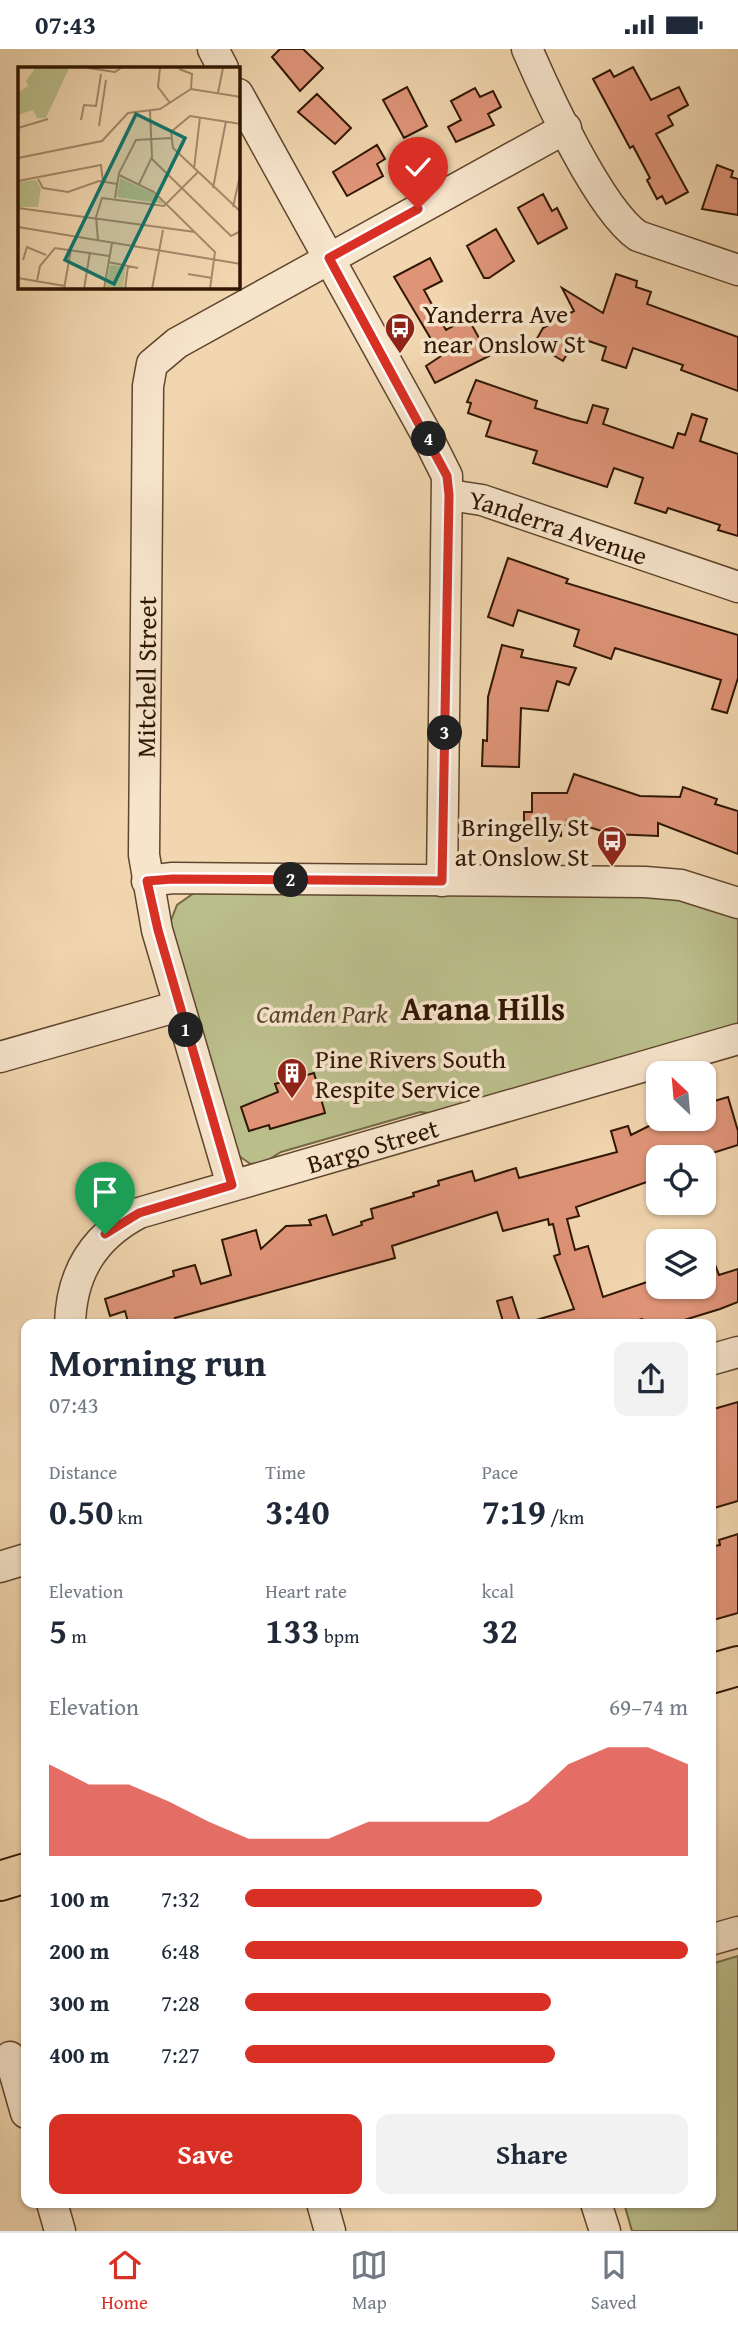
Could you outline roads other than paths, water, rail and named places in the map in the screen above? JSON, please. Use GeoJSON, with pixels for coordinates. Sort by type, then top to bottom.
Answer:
{"type":"FeatureCollection","features":[{"type":"Feature","properties":{"kind":"main road"},"geometry":{"type":"LineString","coordinates":[[716,1672],[738,1666]]}},
{"type":"Feature","properties":{"kind":"main road"},"geometry":{"type":"LineString","coordinates":[[0,1881],[21,1875]]}},
{"type":"Feature","properties":{"kind":"street"},"geometry":{"type":"LineString","coordinates":[[213,49],[222,67]]}},
{"type":"Feature","properties":{"kind":"street"},"geometry":{"type":"LineString","coordinates":[[527,49],[607,204],[626,228],[638,236],[738,270]]}},
{"type":"Feature","properties":{"kind":"street","name":"Yanderra Avenue"},"geometry":{"type":"LineString","coordinates":[[240,99],[439,457],[447,476],[449,495],[482,501],[738,587]]}},
{"type":"Feature","properties":{"kind":"street"},"geometry":{"type":"LineString","coordinates":[[329,258],[566,128]]}},
{"type":"Feature","properties":{"kind":"street","name":"Mitchell Street"},"geometry":{"type":"LineString","coordinates":[[232,1185],[179,1006],[147,881],[142,831],[148,386],[152,364],[177,343],[329,258]]}},
{"type":"Feature","properties":{"kind":"street"},"geometry":{"type":"LineString","coordinates":[[442,881],[449,495]]}},
{"type":"Feature","properties":{"kind":"street"},"geometry":{"type":"LineString","coordinates":[[147,881],[668,883],[738,903]]}},
{"type":"Feature","properties":{"kind":"street"},"geometry":{"type":"LineString","coordinates":[[0,1057],[179,1006]]}},
{"type":"Feature","properties":{"kind":"street","name":"Bargo Street"},"geometry":{"type":"LineString","coordinates":[[71,1319],[75,1285],[83,1263],[105,1234],[139,1213],[738,1039]]}},
{"type":"Feature","properties":{"kind":"street"},"geometry":{"type":"LineString","coordinates":[[716,1358],[738,1352]]}},
{"type":"Feature","properties":{"kind":"street"},"geometry":{"type":"LineString","coordinates":[[0,1567],[21,1561]]}},
{"type":"Feature","properties":{"kind":"street"},"geometry":{"type":"LineString","coordinates":[[716,1938],[738,1932]]}},
{"type":"Feature","properties":{"kind":"street"},"geometry":{"type":"LineString","coordinates":[[12,2056],[21,2093]]}},
{"type":"Feature","properties":{"kind":"street"},"geometry":{"type":"LineString","coordinates":[[53,2208],[60,2231]]}},
{"type":"Feature","properties":{"kind":"street"},"geometry":{"type":"LineString","coordinates":[[323,2208],[330,2231]]}},
{"type":"Feature","properties":{"kind":"street"},"geometry":{"type":"LineString","coordinates":[[597,2208],[604,2231]]}},
{"type":"Feature","properties":{"kind":"place","name":"Yanderra Ave near Onslow St"},"geometry":{"type":"Point","coordinates":[400,355]}},
{"type":"Feature","properties":{"kind":"place","name":"Bringelly St at Onslow St"},"geometry":{"type":"Point","coordinates":[612,868]}},
{"type":"Feature","properties":{"kind":"place","name":"Pine Rivers South Respite Service"},"geometry":{"type":"Point","coordinates":[292,1100]}},
{"type":"Feature","properties":{"kind":"district","name":"Arana Hills"},"geometry":{"type":"Point","coordinates":[483,1008]}},
{"type":"Feature","properties":{"kind":"park label","name":"Camden Park"},"geometry":{"type":"Point","coordinates":[322,1013]}}]}
